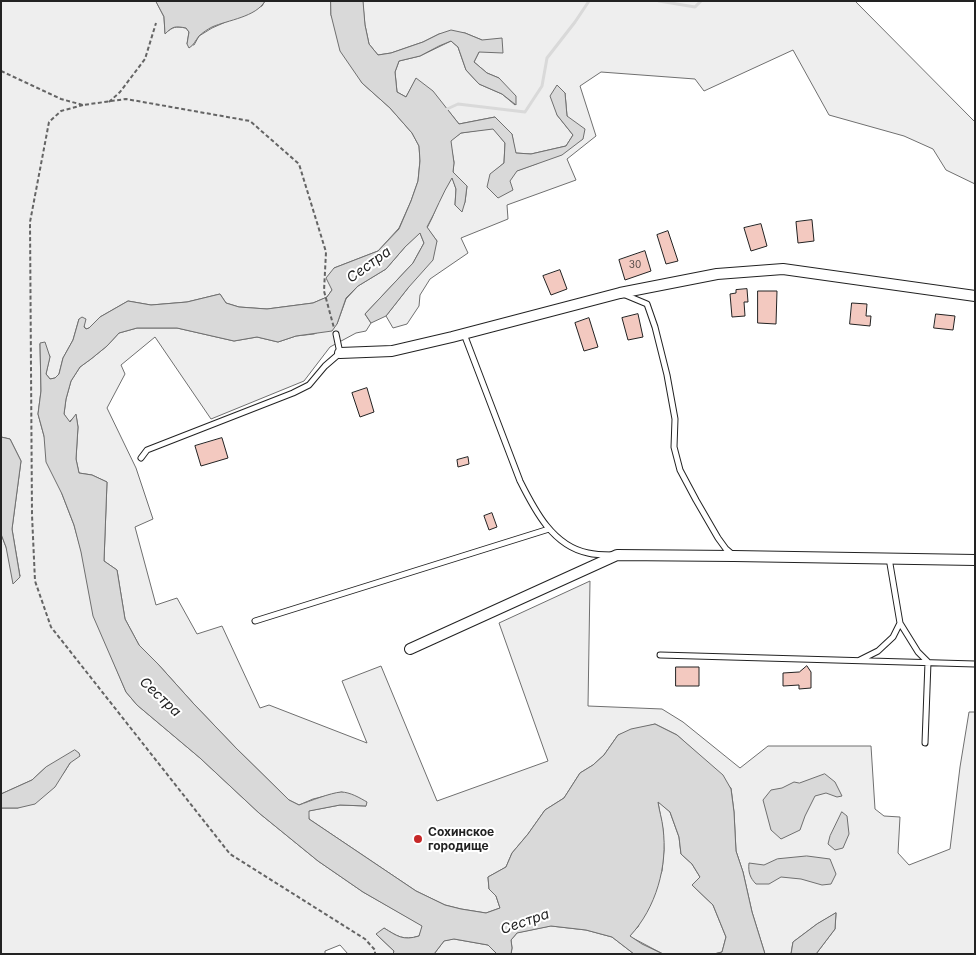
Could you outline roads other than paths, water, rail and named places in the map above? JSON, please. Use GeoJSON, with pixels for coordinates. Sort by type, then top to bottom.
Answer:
{"type":"FeatureCollection","features":[{"type":"Feature","properties":{"kind":"street"},"geometry":{"type":"LineString","coordinates":[[340,353],[392,351],[620,293],[717,274],[783,270],[975,296]]}},
{"type":"Feature","properties":{"kind":"street"},"geometry":{"type":"LineString","coordinates":[[410,648],[617,555],[975,560]]}},
{"type":"Feature","properties":{"kind":"lane"},"geometry":{"type":"LineString","coordinates":[[620,293],[647,304],[655,327],[676,419],[674,447],[680,470],[718,538],[734,556]]}},
{"type":"Feature","properties":{"kind":"lane"},"geometry":{"type":"LineString","coordinates":[[141,458],[147,450],[293,393],[309,384],[340,353],[336,334]]}},
{"type":"Feature","properties":{"kind":"lane"},"geometry":{"type":"LineString","coordinates":[[464,334],[520,482],[531,504],[549,530],[568,546],[588,554],[617,555]]}},
{"type":"Feature","properties":{"kind":"lane"},"geometry":{"type":"LineString","coordinates":[[255,621],[549,530]]}},
{"type":"Feature","properties":{"kind":"lane"},"geometry":{"type":"LineString","coordinates":[[889,558],[900,623],[918,652],[928,662],[925,743]]}},
{"type":"Feature","properties":{"kind":"lane"},"geometry":{"type":"LineString","coordinates":[[860,660],[878,651],[893,637],[900,623]]}},
{"type":"Feature","properties":{"kind":"lane"},"geometry":{"type":"LineString","coordinates":[[660,655],[975,664]]}},
{"type":"Feature","properties":{"kind":"water"},"geometry":{"type":"Polygon","coordinates":[[[156,1],[265,1],[255,11],[209,29],[199,36],[189,48],[187,44],[189,32],[186,28],[174,27],[165,34],[164,17],[156,1]]]}},
{"type":"Feature","properties":{"kind":"water","name":"Сестра"},"geometry":{"type":"Polygon","coordinates":[[[331,1],[363,1],[369,44],[378,55],[391,53],[451,30],[482,40],[502,38],[503,53],[479,52],[474,62],[487,73],[499,78],[516,96],[516,105],[502,94],[479,84],[466,70],[458,47],[451,41],[420,56],[399,61],[395,72],[397,92],[406,97],[416,78],[433,91],[459,124],[495,117],[512,134],[516,153],[531,154],[566,146],[573,135],[557,115],[550,96],[557,85],[565,93],[567,116],[585,129],[583,139],[562,155],[517,171],[510,181],[513,190],[498,198],[487,187],[490,174],[504,163],[505,143],[493,129],[461,133],[451,141],[454,163],[453,172],[467,186],[462,212],[455,205],[456,189],[452,178],[427,227],[437,241],[433,260],[386,316],[371,323],[365,314],[413,263],[424,243],[420,233],[386,269],[358,286],[346,298],[337,324],[332,331],[296,336],[278,342],[257,337],[234,341],[177,328],[137,328],[119,333],[107,346],[80,367],[71,381],[64,414],[70,422],[76,414],[78,427],[76,459],[79,473],[92,475],[107,482],[104,561],[117,570],[125,619],[139,645],[236,748],[289,800],[299,805],[326,795],[344,792],[367,802],[366,806],[340,805],[309,811],[309,819],[416,891],[445,905],[461,909],[486,913],[500,908],[496,896],[489,889],[488,877],[506,867],[512,853],[545,810],[564,798],[580,773],[604,755],[618,735],[631,729],[655,724],[677,735],[723,775],[731,789],[736,851],[765,954],[714,954],[722,952],[726,937],[713,905],[692,885],[700,877],[692,864],[681,854],[679,837],[670,812],[658,802],[663,825],[664,842],[662,871],[647,913],[630,936],[663,954],[634,954],[612,937],[586,930],[551,926],[517,933],[511,940],[511,954],[497,954],[488,945],[454,939],[444,941],[434,954],[393,954],[394,951],[376,934],[384,928],[400,937],[409,938],[419,936],[422,926],[363,892],[318,861],[259,813],[200,758],[137,705],[126,692],[93,616],[74,525],[62,494],[46,462],[44,436],[38,414],[41,391],[40,343],[45,342],[50,357],[46,374],[50,379],[55,378],[59,374],[63,358],[73,340],[79,319],[82,317],[86,319],[84,327],[86,329],[89,328],[100,317],[128,301],[151,305],[187,302],[220,294],[226,303],[239,307],[267,309],[313,303],[327,297],[332,290],[326,278],[334,268],[378,251],[399,229],[418,181],[419,146],[412,133],[390,108],[362,83],[340,51],[331,15],[331,1]]]}},
{"type":"Feature","properties":{"kind":"water"},"geometry":{"type":"Polygon","coordinates":[[[1,437],[10,439],[21,461],[12,529],[20,577],[13,584],[6,547],[1,534],[1,437]]]}},
{"type":"Feature","properties":{"kind":"water"},"geometry":{"type":"Polygon","coordinates":[[[75,750],[80,756],[70,763],[55,787],[35,804],[18,808],[1,808],[1,794],[32,780],[46,767],[75,750]]]}},
{"type":"Feature","properties":{"kind":"water"},"geometry":{"type":"Polygon","coordinates":[[[825,774],[835,782],[842,796],[837,797],[826,793],[815,796],[800,830],[781,839],[771,830],[763,800],[771,790],[825,774]]]}},
{"type":"Feature","properties":{"kind":"water"},"geometry":{"type":"Polygon","coordinates":[[[842,812],[847,816],[849,834],[843,848],[835,850],[828,844],[842,812]]]}},
{"type":"Feature","properties":{"kind":"water"},"geometry":{"type":"Polygon","coordinates":[[[807,856],[830,859],[836,874],[831,884],[822,885],[801,879],[781,877],[769,884],[756,884],[750,875],[749,863],[764,865],[777,859],[807,856]]]}},
{"type":"Feature","properties":{"kind":"water"},"geometry":{"type":"Polygon","coordinates":[[[836,913],[835,929],[816,954],[791,954],[793,942],[817,924],[836,913]]]}},
{"type":"Feature","properties":{"kind":"waterway"},"geometry":{"type":"LineString","coordinates":[[445,110],[458,104],[525,112],[542,86],[547,58],[589,1]]}},
{"type":"Feature","properties":{"kind":"waterway"},"geometry":{"type":"LineString","coordinates":[[659,1],[695,7],[701,1]]}},
{"type":"Feature","properties":{"kind":"place","name":"Сохинское городище"},"geometry":{"type":"Point","coordinates":[418,839]}}]}
